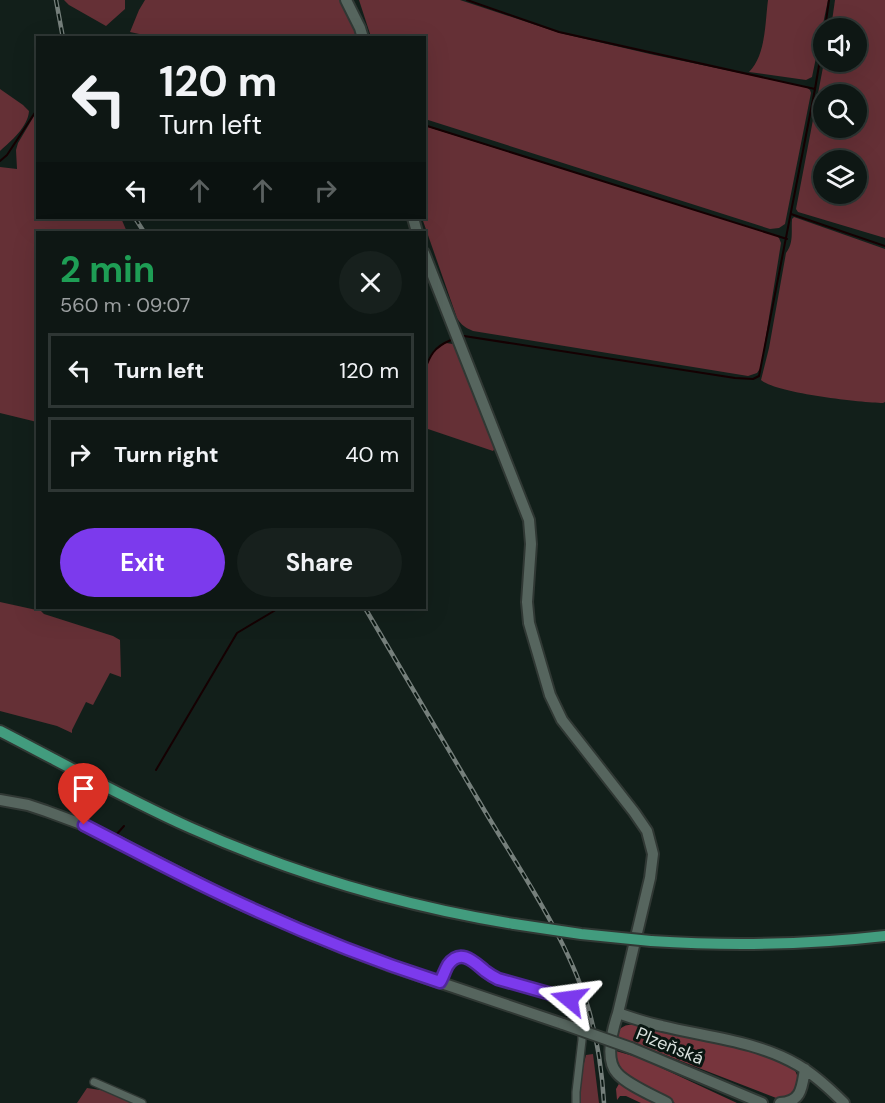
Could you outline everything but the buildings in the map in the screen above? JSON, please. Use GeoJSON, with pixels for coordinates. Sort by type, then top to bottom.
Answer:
{"type":"FeatureCollection","features":[{"type":"Feature","properties":{"kind":"main road"},"geometry":{"type":"LineString","coordinates":[[346,0],[362,36]]}},
{"type":"Feature","properties":{"kind":"main road"},"geometry":{"type":"LineString","coordinates":[[426,258],[529,519],[531,544],[527,602],[529,623],[550,695],[562,720],[647,831],[652,854],[650,878],[611,1037],[611,1050],[614,1069],[621,1077],[667,1103]]}},
{"type":"Feature","properties":{"kind":"main road"},"geometry":{"type":"LineString","coordinates":[[0,731],[156,812],[210,837],[327,880],[466,916],[581,934],[709,944],[772,944],[885,936]]}},
{"type":"Feature","properties":{"kind":"main road","name":"Plzeňská"},"geometry":{"type":"LineString","coordinates":[[0,800],[62,816],[273,919],[347,949],[631,1048],[759,1102],[780,1103]]}},
{"type":"Feature","properties":{"kind":"main road"},"geometry":{"type":"LineString","coordinates":[[618,1013],[661,1026],[753,1047],[784,1058],[805,1069],[844,1103]]}},
{"type":"Feature","properties":{"kind":"main road"},"geometry":{"type":"LineString","coordinates":[[780,1103],[792,1101],[798,1094],[802,1087],[805,1069]]}},
{"type":"Feature","properties":{"kind":"street"},"geometry":{"type":"LineString","coordinates":[[440,982],[450,963],[457,958],[465,957],[498,979],[569,999],[578,1007],[582,1030],[576,1103]]}},
{"type":"Feature","properties":{"kind":"street"},"geometry":{"type":"LineString","coordinates":[[94,1082],[142,1103]]}},
{"type":"Feature","properties":{"kind":"shaded area"},"geometry":{"type":"Polygon","coordinates":[[[64,0],[125,0],[125,9],[106,26],[64,0]]]}},
{"type":"Feature","properties":{"kind":"shaded area"},"geometry":{"type":"Polygon","coordinates":[[[145,0],[343,0],[358,36],[149,36],[130,32],[145,0]]]}},
{"type":"Feature","properties":{"kind":"shaded area"},"geometry":{"type":"Polygon","coordinates":[[[359,0],[460,0],[560,33],[806,87],[811,93],[785,224],[779,228],[770,229],[426,119],[426,36],[371,36],[359,0]]]}},
{"type":"Feature","properties":{"kind":"shaded area"},"geometry":{"type":"Polygon","coordinates":[[[768,0],[828,0],[824,18],[813,18],[813,72],[812,77],[806,80],[749,72],[759,57],[768,0]]]}},
{"type":"Feature","properties":{"kind":"shaded area"},"geometry":{"type":"Polygon","coordinates":[[[835,0],[885,0],[885,238],[798,212],[796,209],[813,120],[813,138],[867,138],[867,84],[820,84],[822,72],[867,72],[867,18],[832,18],[835,0]]]}},
{"type":"Feature","properties":{"kind":"shaded area"},"geometry":{"type":"Polygon","coordinates":[[[0,89],[29,111],[26,123],[0,151],[0,89]]]}},
{"type":"Feature","properties":{"kind":"shaded area"},"geometry":{"type":"Polygon","coordinates":[[[36,113],[36,219],[121,219],[127,231],[36,231],[36,422],[0,413],[0,167],[17,169],[18,143],[36,113]]]}},
{"type":"Feature","properties":{"kind":"shaded area"},"geometry":{"type":"Polygon","coordinates":[[[426,126],[776,235],[781,243],[761,367],[757,373],[748,376],[473,331],[460,323],[422,219],[426,219],[426,126]]]}},
{"type":"Feature","properties":{"kind":"shaded area"},"geometry":{"type":"Polygon","coordinates":[[[794,217],[885,249],[885,402],[883,403],[800,393],[769,385],[761,380],[786,253],[791,241],[794,217]]]}},
{"type":"Feature","properties":{"kind":"shaded area"},"geometry":{"type":"Polygon","coordinates":[[[446,343],[453,344],[456,348],[495,448],[493,451],[426,428],[426,374],[430,357],[446,343]]]}},
{"type":"Feature","properties":{"kind":"shaded area"},"geometry":{"type":"Polygon","coordinates":[[[0,602],[41,611],[120,640],[121,677],[110,673],[93,705],[86,702],[72,733],[57,726],[0,711],[0,602]]]}},
{"type":"Feature","properties":{"kind":"shaded area"},"geometry":{"type":"Polygon","coordinates":[[[635,1024],[761,1054],[794,1069],[798,1084],[792,1098],[784,1101],[616,1036],[623,1027],[635,1024]]]}},
{"type":"Feature","properties":{"kind":"shaded area"},"geometry":{"type":"Polygon","coordinates":[[[616,1051],[640,1058],[737,1103],[675,1103],[634,1081],[624,1073],[617,1064],[616,1051]]]}},
{"type":"Feature","properties":{"kind":"shaded area"},"geometry":{"type":"Polygon","coordinates":[[[593,1054],[599,1103],[579,1103],[580,1079],[586,1055],[593,1054]]]}},
{"type":"Feature","properties":{"kind":"shaded area"},"geometry":{"type":"Polygon","coordinates":[[[620,1082],[660,1103],[641,1103],[626,1096],[620,1096],[617,1100],[616,1089],[620,1082]]]}},
{"type":"Feature","properties":{"kind":"shaded area"},"geometry":{"type":"Polygon","coordinates":[[[87,1088],[120,1093],[142,1103],[77,1103],[87,1088]]]}},
{"type":"Feature","properties":{"kind":"waterway"},"geometry":{"type":"LineString","coordinates":[[467,0],[559,32],[815,89],[818,72]]}},
{"type":"Feature","properties":{"kind":"waterway"},"geometry":{"type":"LineString","coordinates":[[826,18],[829,0]]}},
{"type":"Feature","properties":{"kind":"waterway"},"geometry":{"type":"LineString","coordinates":[[464,336],[735,378],[753,379],[759,376],[813,99]]}},
{"type":"Feature","properties":{"kind":"waterway"},"geometry":{"type":"LineString","coordinates":[[0,161],[7,155],[36,111]]}},
{"type":"Feature","properties":{"kind":"waterway"},"geometry":{"type":"LineString","coordinates":[[426,126],[787,239]]}},
{"type":"Feature","properties":{"kind":"waterway"},"geometry":{"type":"LineString","coordinates":[[791,214],[885,246]]}},
{"type":"Feature","properties":{"kind":"waterway"},"geometry":{"type":"LineString","coordinates":[[426,366],[433,352],[451,340]]}},
{"type":"Feature","properties":{"kind":"waterway"},"geometry":{"type":"LineString","coordinates":[[156,770],[237,633],[277,609]]}},
{"type":"Feature","properties":{"kind":"waterway"},"geometry":{"type":"LineString","coordinates":[[116,835],[124,826]]}},
{"type":"Feature","properties":{"kind":"railway"},"geometry":{"type":"LineString","coordinates":[[56,0],[63,36]]}},
{"type":"Feature","properties":{"kind":"railway"},"geometry":{"type":"LineString","coordinates":[[136,219],[143,231]]}},
{"type":"Feature","properties":{"kind":"railway"},"geometry":{"type":"LineString","coordinates":[[366,609],[541,903],[567,953],[594,1028],[604,1103]]}},
{"type":"Feature","properties":{"kind":"route"},"geometry":{"type":"LineString","coordinates":[[84,825],[273,919],[388,965],[440,982],[454,959],[465,957],[498,979],[569,999]]}}]}
